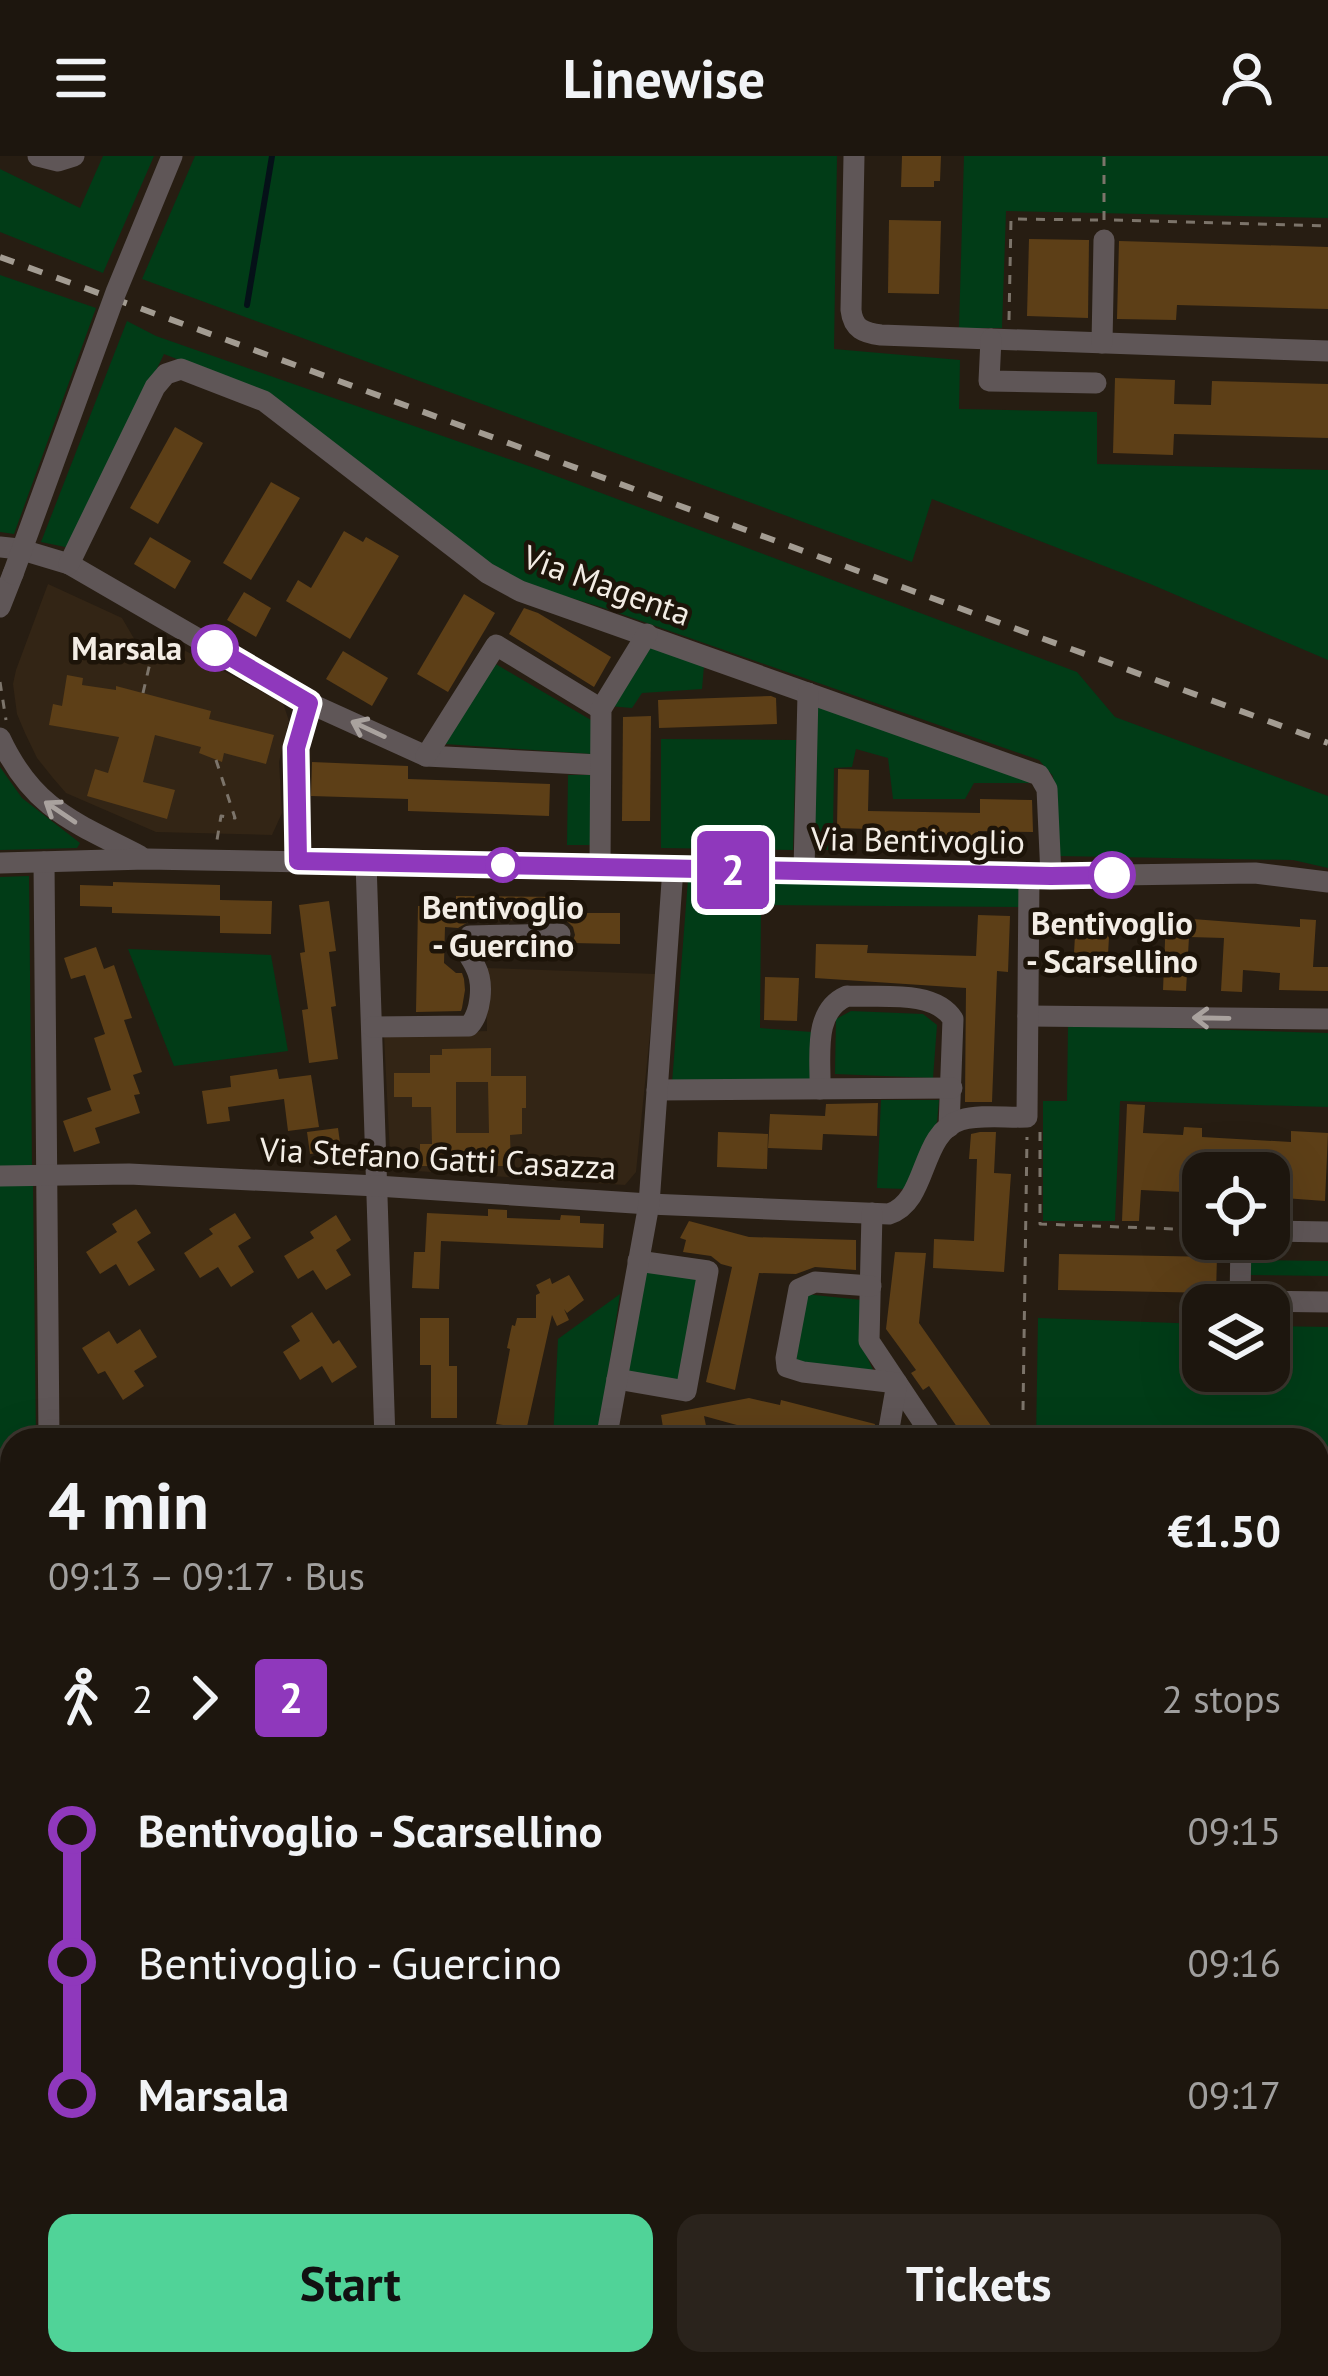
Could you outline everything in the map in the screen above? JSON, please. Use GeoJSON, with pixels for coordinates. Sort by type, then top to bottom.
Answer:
{"type":"FeatureCollection","features":[{"type":"Feature","properties":{"kind":"street"},"geometry":{"type":"LineString","coordinates":[[38,156],[58,161],[74,156]]}},
{"type":"Feature","properties":{"kind":"street"},"geometry":{"type":"LineString","coordinates":[[0,608],[116,292],[172,156]]}},
{"type":"Feature","properties":{"kind":"street"},"geometry":{"type":"LineString","coordinates":[[854,156],[850,305],[855,325],[868,333],[1328,351]]}},
{"type":"Feature","properties":{"kind":"street"},"geometry":{"type":"LineString","coordinates":[[1102,343],[1104,240]]}},
{"type":"Feature","properties":{"kind":"street"},"geometry":{"type":"LineString","coordinates":[[991,339],[989,381],[1096,383]]}},
{"type":"Feature","properties":{"kind":"street","name":"Via Magenta"},"geometry":{"type":"LineString","coordinates":[[69,564],[155,387],[166,374],[181,369],[264,401],[503,584],[1039,775],[1047,789],[1040,876]]}},
{"type":"Feature","properties":{"kind":"street"},"geometry":{"type":"LineString","coordinates":[[0,547],[69,564],[309,703],[426,756],[601,765]]}},
{"type":"Feature","properties":{"kind":"street"},"geometry":{"type":"LineString","coordinates":[[600,867],[601,709],[647,634]]}},
{"type":"Feature","properties":{"kind":"street"},"geometry":{"type":"LineString","coordinates":[[426,756],[496,645],[601,709]]}},
{"type":"Feature","properties":{"kind":"street"},"geometry":{"type":"LineString","coordinates":[[804,871],[808,693]]}},
{"type":"Feature","properties":{"kind":"street"},"geometry":{"type":"LineString","coordinates":[[298,861],[296,748],[309,703]]}},
{"type":"Feature","properties":{"kind":"street","name":"Via Bentivoglio"},"geometry":{"type":"LineString","coordinates":[[3,729],[24,783],[47,804],[146,859]]}},
{"type":"Feature","properties":{"kind":"street","name":"Via Bentivoglio"},"geometry":{"type":"LineString","coordinates":[[0,863],[146,859],[1040,876],[1255,873],[1328,882]]}},
{"type":"Feature","properties":{"kind":"street"},"geometry":{"type":"LineString","coordinates":[[44,862],[49,1428]]}},
{"type":"Feature","properties":{"kind":"street"},"geometry":{"type":"LineString","coordinates":[[366,862],[386,1428]]}},
{"type":"Feature","properties":{"kind":"street"},"geometry":{"type":"LineString","coordinates":[[608,1428],[649,1204],[673,868]]}},
{"type":"Feature","properties":{"kind":"street"},"geometry":{"type":"LineString","coordinates":[[927,1428],[869,1341],[872,1214],[889,1214],[904,1206],[932,1149],[961,1120],[1034,1125],[1028,1016],[1040,876]]}},
{"type":"Feature","properties":{"kind":"street"},"geometry":{"type":"LineString","coordinates":[[372,1027],[469,1026],[478,1008],[479,972],[466,950],[470,936],[560,934]]}},
{"type":"Feature","properties":{"kind":"street"},"geometry":{"type":"LineString","coordinates":[[820,1089],[824,1016],[831,1006],[848,996],[932,1002],[950,1012],[955,1028],[949,1127]]}},
{"type":"Feature","properties":{"kind":"street"},"geometry":{"type":"LineString","coordinates":[[1028,1016],[1328,1019]]}},
{"type":"Feature","properties":{"kind":"street"},"geometry":{"type":"LineString","coordinates":[[657,1090],[952,1088]]}},
{"type":"Feature","properties":{"kind":"street","name":"Via Stefano Gatti Casazza"},"geometry":{"type":"LineString","coordinates":[[0,1176],[129,1174],[872,1214]]}},
{"type":"Feature","properties":{"kind":"street"},"geometry":{"type":"LineString","coordinates":[[1290,1231],[1328,1232]]}},
{"type":"Feature","properties":{"kind":"street"},"geometry":{"type":"LineString","coordinates":[[1240,1260],[1240,1301],[1328,1302]]}},
{"type":"Feature","properties":{"kind":"street"},"geometry":{"type":"LineString","coordinates":[[617,1379],[686,1391],[694,1351],[708,1271],[638,1262]]}},
{"type":"Feature","properties":{"kind":"street"},"geometry":{"type":"LineString","coordinates":[[871,1286],[815,1282],[799,1289],[787,1367],[897,1383]]}},
{"type":"Feature","properties":{"kind":"street"},"geometry":{"type":"LineString","coordinates":[[889,1428],[897,1383]]}},
{"type":"Feature","properties":{"kind":"path"},"geometry":{"type":"LineString","coordinates":[[1104,156],[1104,240]]}},
{"type":"Feature","properties":{"kind":"path"},"geometry":{"type":"LineString","coordinates":[[143,694],[160,617]]}},
{"type":"Feature","properties":{"kind":"path"},"geometry":{"type":"LineString","coordinates":[[0,682],[3,729]]}},
{"type":"Feature","properties":{"kind":"path"},"geometry":{"type":"LineString","coordinates":[[214,860],[221,816],[235,818],[216,760]]}},
{"type":"Feature","properties":{"kind":"path"},"geometry":{"type":"LineString","coordinates":[[1034,1125],[1040,1225],[1182,1229]]}},
{"type":"Feature","properties":{"kind":"path"},"geometry":{"type":"LineString","coordinates":[[1024,1410],[1034,1125]]}},
{"type":"Feature","properties":{"kind":"shaded area"},"geometry":{"type":"Polygon","coordinates":[[[48,584],[122,618],[136,642],[182,649],[283,703],[289,721],[279,762],[282,813],[272,835],[156,832],[66,793],[37,758],[17,714],[13,684],[48,584]]]}},
{"type":"Feature","properties":{"kind":"shaded area"},"geometry":{"type":"Polygon","coordinates":[[[486,968],[656,974],[636,1172],[625,1185],[416,1171],[396,1164],[390,1155],[384,1035],[487,1031],[486,968]]]}},
{"type":"Feature","properties":{"kind":"green space"},"geometry":{"type":"Polygon","coordinates":[[[103,156],[154,156],[103,273],[0,232],[0,169],[80,208],[103,156]]]}},
{"type":"Feature","properties":{"kind":"green space"},"geometry":{"type":"Polygon","coordinates":[[[195,156],[837,156],[834,349],[960,360],[959,409],[1097,412],[1097,464],[1328,470],[1328,660],[932,499],[912,562],[142,279],[195,156]]]}},
{"type":"Feature","properties":{"kind":"green space"},"geometry":{"type":"Polygon","coordinates":[[[964,156],[1328,156],[1328,218],[1006,211],[1002,328],[959,328],[964,156]]]}},
{"type":"Feature","properties":{"kind":"green space"},"geometry":{"type":"Polygon","coordinates":[[[0,275],[96,308],[14,534],[0,532],[0,275]]]}},
{"type":"Feature","properties":{"kind":"green space"},"geometry":{"type":"Polygon","coordinates":[[[127,321],[156,336],[540,470],[1077,672],[1115,717],[1328,796],[1328,868],[1293,860],[1057,856],[1053,776],[1039,760],[535,587],[490,565],[264,393],[164,354],[70,548],[41,542],[127,321]]]}},
{"type":"Feature","properties":{"kind":"green space"},"geometry":{"type":"Polygon","coordinates":[[[648,643],[704,666],[702,689],[642,693],[632,708],[608,706],[648,643]]]}},
{"type":"Feature","properties":{"kind":"green space"},"geometry":{"type":"Polygon","coordinates":[[[494,663],[591,720],[592,754],[445,744],[494,663]]]}},
{"type":"Feature","properties":{"kind":"green space"},"geometry":{"type":"Polygon","coordinates":[[[816,703],[1034,783],[974,783],[965,799],[893,799],[888,758],[856,749],[852,767],[834,768],[833,830],[856,833],[856,850],[810,850],[816,703]]]}},
{"type":"Feature","properties":{"kind":"green space"},"geometry":{"type":"Polygon","coordinates":[[[661,739],[796,740],[793,850],[661,848],[661,739]]]}},
{"type":"Feature","properties":{"kind":"green space"},"geometry":{"type":"Polygon","coordinates":[[[0,767],[22,798],[80,843],[77,848],[0,850],[0,767]]]}},
{"type":"Feature","properties":{"kind":"green space"},"geometry":{"type":"Polygon","coordinates":[[[568,775],[591,775],[590,845],[567,845],[568,775]]]}},
{"type":"Feature","properties":{"kind":"green space"},"geometry":{"type":"Polygon","coordinates":[[[29,876],[32,1168],[0,1169],[0,877],[29,876]]]}},
{"type":"Feature","properties":{"kind":"green space"},"geometry":{"type":"Polygon","coordinates":[[[688,880],[1022,883],[1022,907],[761,905],[760,1028],[812,1032],[813,1082],[672,1083],[688,880]]]}},
{"type":"Feature","properties":{"kind":"green space"},"geometry":{"type":"Polygon","coordinates":[[[128,949],[271,955],[288,1051],[174,1066],[128,949]]]}},
{"type":"Feature","properties":{"kind":"green space"},"geometry":{"type":"Polygon","coordinates":[[[851,1011],[923,1014],[937,1025],[933,1078],[835,1074],[836,1019],[851,1011]]]}},
{"type":"Feature","properties":{"kind":"green space"},"geometry":{"type":"Polygon","coordinates":[[[1068,1025],[1328,1033],[1328,1107],[1120,1101],[1115,1221],[1043,1221],[1043,1101],[1067,1101],[1068,1025]]]}},
{"type":"Feature","properties":{"kind":"green space"},"geometry":{"type":"Polygon","coordinates":[[[881,1100],[939,1100],[937,1122],[905,1189],[877,1188],[881,1100]]]}},
{"type":"Feature","properties":{"kind":"green space"},"geometry":{"type":"Polygon","coordinates":[[[33,1184],[36,1428],[0,1428],[0,1185],[33,1184]]]}},
{"type":"Feature","properties":{"kind":"green space"},"geometry":{"type":"Polygon","coordinates":[[[1249,1260],[1328,1261],[1328,1276],[1249,1275],[1249,1260]]]}},
{"type":"Feature","properties":{"kind":"green space"},"geometry":{"type":"Polygon","coordinates":[[[646,1268],[698,1277],[678,1386],[627,1377],[646,1268]]]}},
{"type":"Feature","properties":{"kind":"green space"},"geometry":{"type":"Polygon","coordinates":[[[620,1294],[600,1428],[554,1428],[558,1339],[620,1294]]]}},
{"type":"Feature","properties":{"kind":"green space"},"geometry":{"type":"Polygon","coordinates":[[[805,1294],[862,1300],[860,1341],[873,1370],[796,1362],[805,1294]]]}},
{"type":"Feature","properties":{"kind":"green space"},"geometry":{"type":"Polygon","coordinates":[[[1038,1318],[1182,1323],[1182,1392],[1290,1392],[1290,1326],[1328,1327],[1328,1428],[1036,1428],[1038,1318]]]}},
{"type":"Feature","properties":{"kind":"building"},"geometry":{"type":"Polygon","coordinates":[[[902,156],[941,156],[940,181],[934,181],[934,187],[901,187],[902,156]]]}},
{"type":"Feature","properties":{"kind":"building"},"geometry":{"type":"Polygon","coordinates":[[[889,220],[941,221],[939,294],[888,293],[889,220]]]}},
{"type":"Feature","properties":{"kind":"building"},"geometry":{"type":"Polygon","coordinates":[[[1029,239],[1089,240],[1088,318],[1027,316],[1029,239]]]}},
{"type":"Feature","properties":{"kind":"building"},"geometry":{"type":"Polygon","coordinates":[[[1119,241],[1328,247],[1328,309],[1177,305],[1176,320],[1117,319],[1119,241]]]}},
{"type":"Feature","properties":{"kind":"building"},"geometry":{"type":"Polygon","coordinates":[[[1115,378],[1175,380],[1174,404],[1211,405],[1212,381],[1328,384],[1328,438],[1174,434],[1173,455],[1113,453],[1115,378]]]}},
{"type":"Feature","properties":{"kind":"building"},"geometry":{"type":"Polygon","coordinates":[[[175,427],[203,443],[158,524],[130,508],[175,427]]]}},
{"type":"Feature","properties":{"kind":"building"},"geometry":{"type":"Polygon","coordinates":[[[271,482],[300,498],[251,580],[223,563],[271,482]]]}},
{"type":"Feature","properties":{"kind":"building"},"geometry":{"type":"Polygon","coordinates":[[[344,531],[363,542],[366,537],[399,556],[350,639],[286,601],[298,580],[311,588],[344,531]]]}},
{"type":"Feature","properties":{"kind":"building"},"geometry":{"type":"Polygon","coordinates":[[[150,537],[191,561],[175,589],[134,564],[150,537]]]}},
{"type":"Feature","properties":{"kind":"building"},"geometry":{"type":"Polygon","coordinates":[[[244,592],[271,608],[256,637],[227,620],[244,592]]]}},
{"type":"Feature","properties":{"kind":"building"},"geometry":{"type":"Polygon","coordinates":[[[464,594],[495,613],[448,692],[417,674],[464,594]]]}},
{"type":"Feature","properties":{"kind":"building"},"geometry":{"type":"Polygon","coordinates":[[[524,608],[611,657],[594,687],[509,634],[524,608]]]}},
{"type":"Feature","properties":{"kind":"building"},"geometry":{"type":"Polygon","coordinates":[[[343,651],[388,678],[372,706],[326,679],[343,651]]]}},
{"type":"Feature","properties":{"kind":"building"},"geometry":{"type":"Polygon","coordinates":[[[67,675],[83,678],[82,685],[116,690],[116,686],[211,711],[209,719],[274,735],[266,764],[224,753],[222,762],[199,753],[201,747],[155,735],[143,782],[175,790],[167,819],[87,796],[95,769],[108,773],[119,737],[49,725],[53,704],[62,706],[67,675]]]}},
{"type":"Feature","properties":{"kind":"building"},"geometry":{"type":"Polygon","coordinates":[[[776,698],[777,724],[659,728],[658,700],[776,698]]]}},
{"type":"Feature","properties":{"kind":"building"},"geometry":{"type":"Polygon","coordinates":[[[651,716],[650,821],[622,821],[623,717],[651,716]]]}},
{"type":"Feature","properties":{"kind":"building"},"geometry":{"type":"Polygon","coordinates":[[[312,762],[408,766],[408,779],[550,784],[549,816],[408,811],[408,799],[311,796],[312,762]]]}},
{"type":"Feature","properties":{"kind":"building"},"geometry":{"type":"Polygon","coordinates":[[[838,769],[869,770],[868,811],[980,813],[980,799],[1032,800],[1033,832],[978,831],[978,847],[868,845],[868,829],[837,828],[838,769]]]}},
{"type":"Feature","properties":{"kind":"building"},"geometry":{"type":"Polygon","coordinates":[[[113,882],[220,885],[220,900],[272,901],[271,934],[220,933],[220,916],[112,913],[112,907],[80,906],[80,885],[113,886],[113,882]]]}},
{"type":"Feature","properties":{"kind":"building"},"geometry":{"type":"Polygon","coordinates":[[[456,896],[568,897],[568,913],[620,913],[620,944],[572,943],[573,927],[560,919],[470,921],[458,928],[445,927],[444,963],[464,979],[461,1011],[416,1012],[418,906],[456,906],[456,896]]]}},
{"type":"Feature","properties":{"kind":"building"},"geometry":{"type":"Polygon","coordinates":[[[329,901],[336,951],[329,952],[338,1059],[309,1063],[302,1010],[308,1009],[299,905],[329,901]]]}},
{"type":"Feature","properties":{"kind":"building"},"geometry":{"type":"Polygon","coordinates":[[[978,915],[1010,916],[1008,972],[997,971],[992,1102],[965,1102],[966,988],[815,978],[816,944],[868,945],[867,953],[976,956],[978,915]]]}},
{"type":"Feature","properties":{"kind":"building"},"geometry":{"type":"Polygon","coordinates":[[[1166,917],[1300,927],[1300,919],[1316,920],[1313,967],[1328,967],[1328,991],[1279,990],[1280,973],[1243,970],[1242,992],[1221,991],[1224,938],[1189,937],[1186,991],[1163,990],[1166,917]]]}},
{"type":"Feature","properties":{"kind":"building"},"geometry":{"type":"Polygon","coordinates":[[[1076,918],[1114,920],[1107,973],[1073,971],[1076,918]]]}},
{"type":"Feature","properties":{"kind":"building"},"geometry":{"type":"Polygon","coordinates":[[[96,947],[104,969],[114,965],[132,1018],[124,1020],[142,1072],[133,1075],[140,1113],[95,1128],[100,1143],[74,1152],[63,1121],[92,1111],[87,1098],[111,1090],[94,1038],[105,1034],[85,975],[71,979],[64,958],[96,947]]]}},
{"type":"Feature","properties":{"kind":"building"},"geometry":{"type":"Polygon","coordinates":[[[765,977],[799,978],[797,1021],[764,1020],[765,977]]]}},
{"type":"Feature","properties":{"kind":"building"},"geometry":{"type":"Polygon","coordinates":[[[491,1048],[491,1076],[526,1076],[522,1134],[510,1135],[511,1166],[420,1166],[420,1144],[432,1144],[431,1107],[412,1107],[412,1097],[394,1097],[394,1073],[430,1073],[430,1055],[442,1055],[442,1049],[491,1048]],[[456,1082],[456,1133],[489,1133],[488,1082],[456,1082]]]}},
{"type":"Feature","properties":{"kind":"building"},"geometry":{"type":"Polygon","coordinates":[[[277,1069],[279,1079],[311,1075],[319,1127],[288,1131],[284,1099],[228,1107],[230,1121],[207,1124],[202,1091],[231,1087],[230,1076],[277,1069]]]}},
{"type":"Feature","properties":{"kind":"building"},"geometry":{"type":"Polygon","coordinates":[[[878,1103],[877,1136],[823,1134],[822,1150],[768,1148],[770,1114],[825,1116],[826,1104],[878,1103]]]}},
{"type":"Feature","properties":{"kind":"building"},"geometry":{"type":"Polygon","coordinates":[[[1127,1104],[1145,1105],[1143,1133],[1183,1135],[1184,1127],[1202,1128],[1202,1137],[1291,1142],[1291,1131],[1328,1133],[1325,1201],[1290,1198],[1290,1152],[1182,1152],[1182,1192],[1141,1190],[1139,1221],[1122,1221],[1127,1104]]]}},
{"type":"Feature","properties":{"kind":"building"},"geometry":{"type":"Polygon","coordinates":[[[338,1128],[341,1150],[310,1154],[307,1132],[338,1128]]]}},
{"type":"Feature","properties":{"kind":"building"},"geometry":{"type":"Polygon","coordinates":[[[718,1132],[768,1134],[767,1169],[717,1167],[718,1132]]]}},
{"type":"Feature","properties":{"kind":"building"},"geometry":{"type":"Polygon","coordinates":[[[996,1132],[994,1173],[1011,1174],[1004,1272],[933,1268],[934,1239],[974,1241],[977,1159],[969,1159],[971,1134],[996,1132]]]}},
{"type":"Feature","properties":{"kind":"building"},"geometry":{"type":"Polygon","coordinates":[[[136,1209],[151,1233],[137,1242],[155,1270],[129,1286],[116,1264],[100,1274],[86,1252],[117,1232],[112,1224],[136,1209]]]}},
{"type":"Feature","properties":{"kind":"building"},"geometry":{"type":"Polygon","coordinates":[[[488,1209],[507,1210],[507,1218],[580,1216],[580,1223],[604,1224],[603,1248],[441,1241],[439,1289],[412,1288],[414,1252],[425,1252],[427,1213],[488,1216],[488,1209]]]}},
{"type":"Feature","properties":{"kind":"building"},"geometry":{"type":"Polygon","coordinates":[[[235,1213],[251,1238],[238,1246],[254,1272],[231,1287],[218,1267],[200,1278],[184,1253],[235,1213]]]}},
{"type":"Feature","properties":{"kind":"building"},"geometry":{"type":"Polygon","coordinates":[[[336,1215],[351,1240],[336,1250],[351,1275],[326,1290],[313,1270],[298,1279],[284,1256],[314,1238],[310,1232],[336,1215]]]}},
{"type":"Feature","properties":{"kind":"building"},"geometry":{"type":"Polygon","coordinates":[[[689,1221],[749,1237],[856,1240],[856,1270],[815,1267],[796,1274],[759,1273],[735,1390],[706,1382],[732,1267],[711,1256],[683,1252],[686,1240],[680,1238],[689,1221]]]}},
{"type":"Feature","properties":{"kind":"building"},"geometry":{"type":"Polygon","coordinates":[[[895,1252],[926,1253],[919,1323],[993,1428],[958,1428],[929,1386],[923,1390],[911,1373],[916,1370],[886,1329],[895,1252]]]}},
{"type":"Feature","properties":{"kind":"building"},"geometry":{"type":"Polygon","coordinates":[[[1059,1254],[1217,1260],[1216,1284],[1182,1284],[1182,1292],[1058,1290],[1059,1254]]]}},
{"type":"Feature","properties":{"kind":"building"},"geometry":{"type":"Polygon","coordinates":[[[569,1275],[584,1300],[567,1313],[564,1309],[569,1320],[557,1326],[552,1315],[527,1428],[502,1428],[496,1424],[512,1325],[517,1318],[536,1318],[536,1295],[540,1293],[536,1285],[550,1278],[552,1284],[569,1275]]]}},
{"type":"Feature","properties":{"kind":"building"},"geometry":{"type":"Polygon","coordinates":[[[312,1312],[333,1344],[339,1340],[357,1367],[332,1383],[322,1366],[300,1380],[283,1352],[300,1341],[291,1326],[312,1312]]]}},
{"type":"Feature","properties":{"kind":"building"},"geometry":{"type":"Polygon","coordinates":[[[420,1318],[449,1318],[449,1366],[457,1366],[457,1418],[431,1418],[431,1365],[420,1365],[420,1318]]]}},
{"type":"Feature","properties":{"kind":"building"},"geometry":{"type":"Polygon","coordinates":[[[140,1329],[157,1357],[134,1371],[144,1386],[123,1400],[105,1371],[98,1374],[82,1348],[109,1331],[117,1344],[140,1329]]]}},
{"type":"Feature","properties":{"kind":"building"},"geometry":{"type":"Polygon","coordinates":[[[749,1398],[780,1405],[781,1400],[875,1424],[874,1428],[748,1428],[704,1416],[706,1428],[663,1428],[661,1415],[749,1398]]]}},
{"type":"Feature","properties":{"kind":"waterway"},"geometry":{"type":"LineString","coordinates":[[247,305],[272,156]]}},
{"type":"Feature","properties":{"kind":"railway"},"geometry":{"type":"LineString","coordinates":[[0,257],[1328,743]]}},
{"type":"Feature","properties":{"kind":"bus line","name":"2"},"geometry":{"type":"LineString","coordinates":[[215,648],[309,703],[296,748],[298,861],[1112,875]]}},
{"type":"Feature","properties":{"kind":"place","name":"Marsala"},"geometry":{"type":"Point","coordinates":[215,648]}},
{"type":"Feature","properties":{"kind":"place","name":"Bentivoglio - Guercino"},"geometry":{"type":"Point","coordinates":[503,865]}},
{"type":"Feature","properties":{"kind":"place","name":"Bentivoglio - Scarsellino"},"geometry":{"type":"Point","coordinates":[1112,875]}}]}
